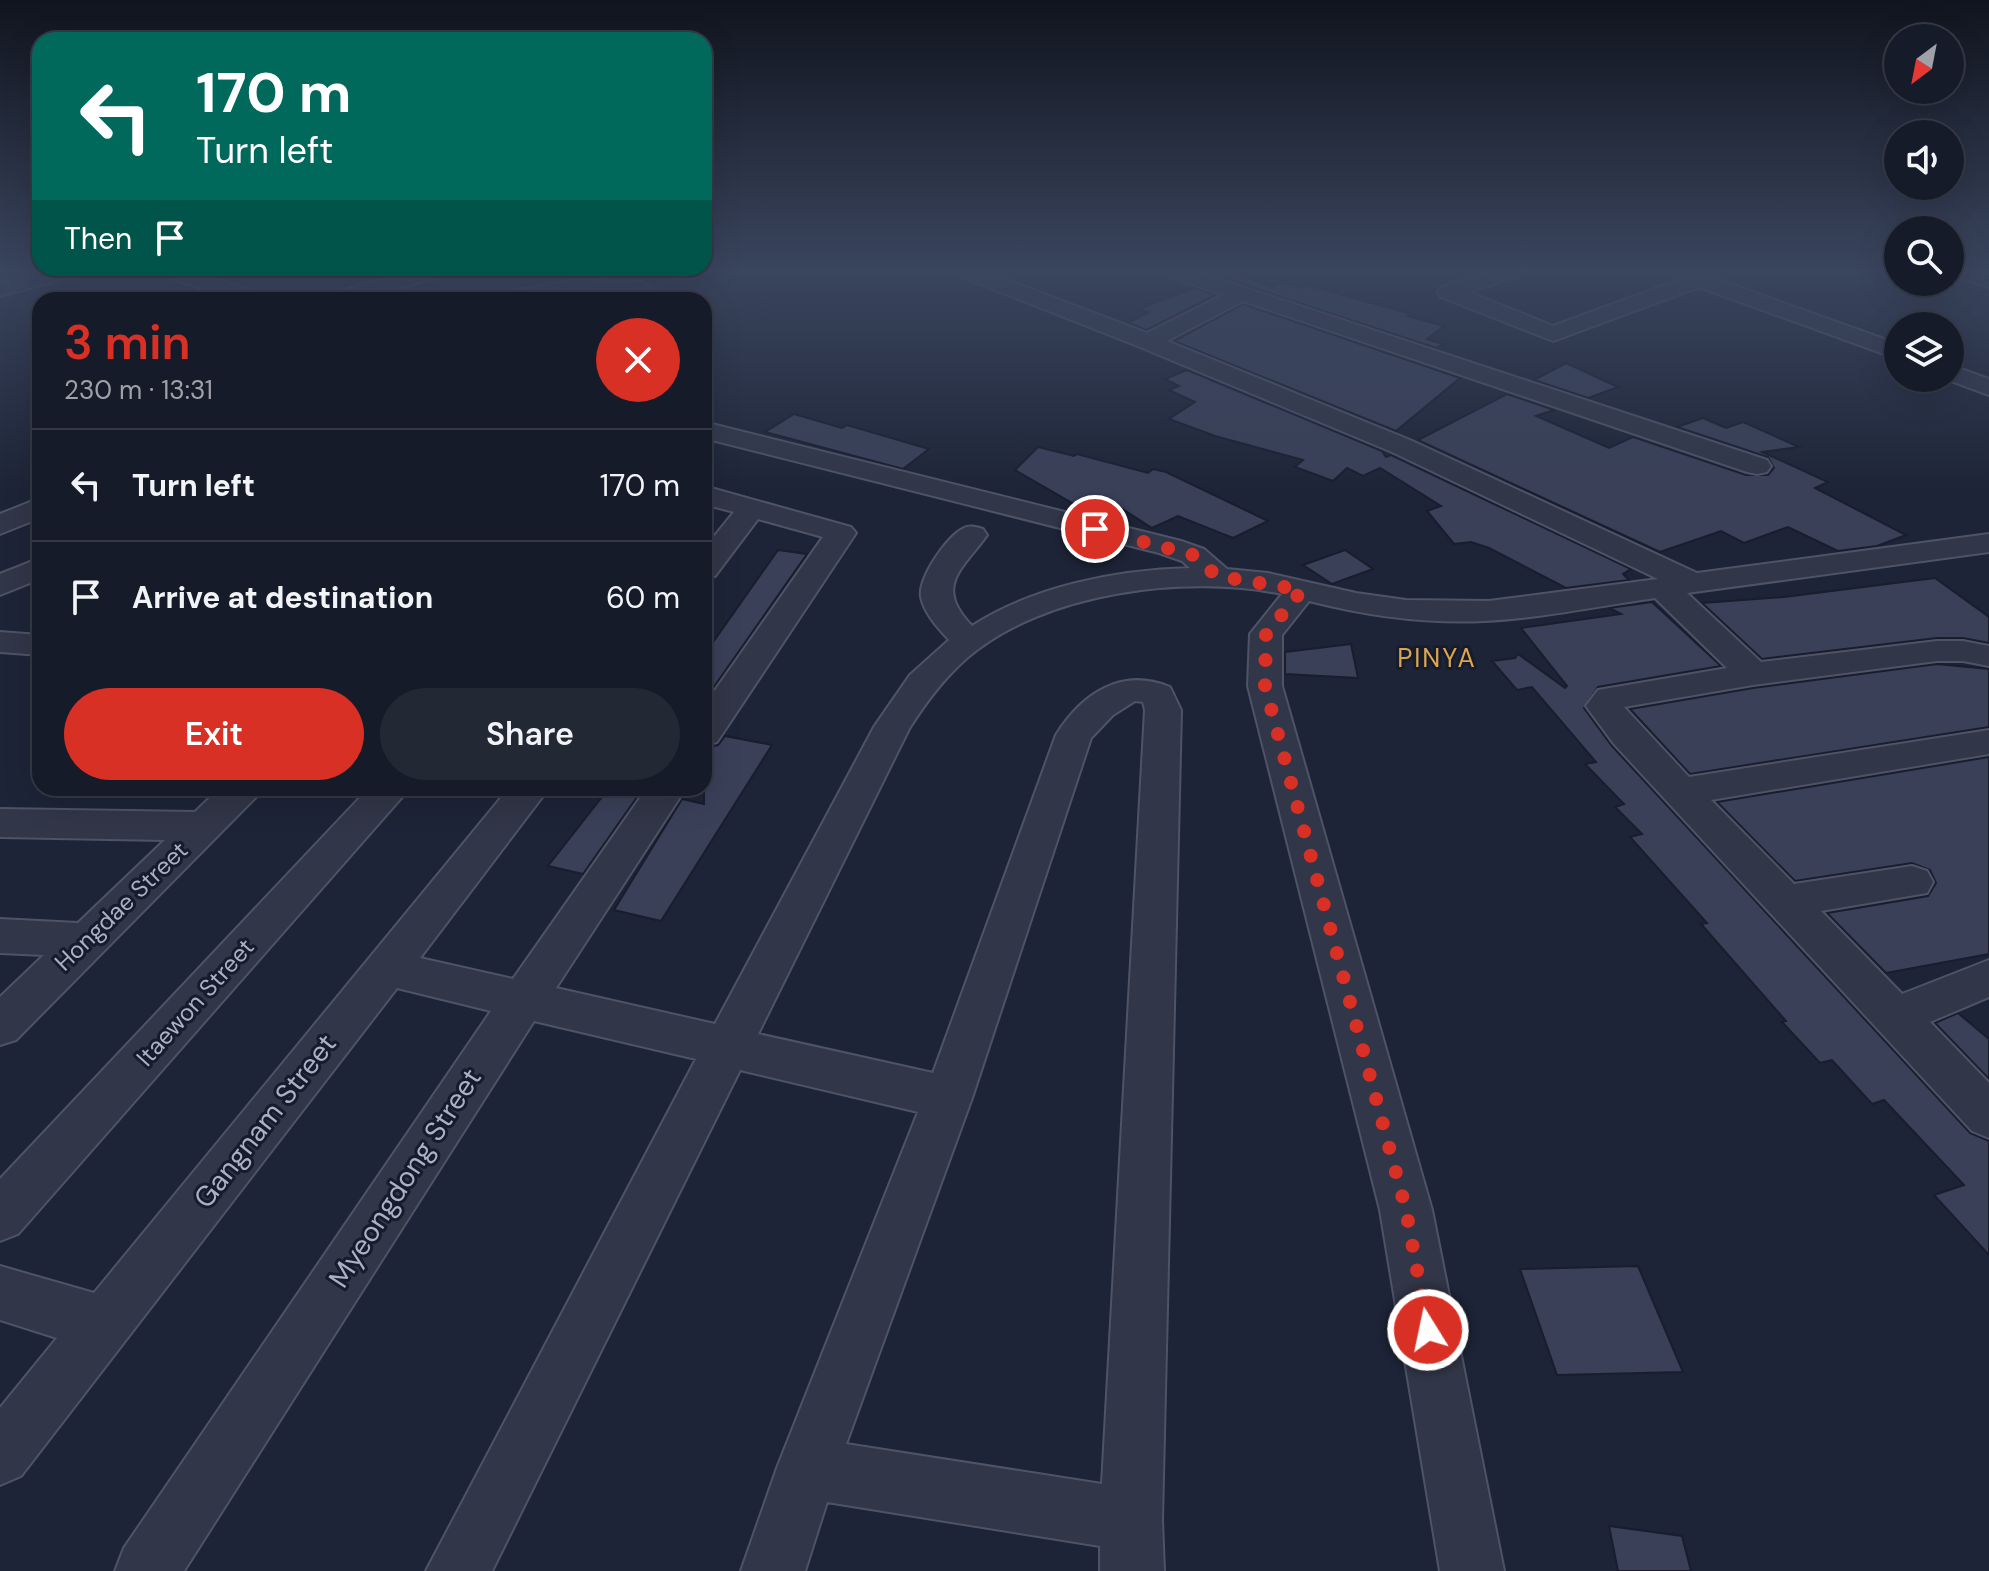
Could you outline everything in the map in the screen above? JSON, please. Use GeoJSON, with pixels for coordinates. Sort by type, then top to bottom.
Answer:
{"type":"FeatureCollection","features":[{"type":"Feature","properties":{"kind":"street"},"geometry":{"type":"LineString","coordinates":[[1156,345],[1401,446],[1679,586],[1753,674]]}},
{"type":"Feature","properties":{"kind":"street"},"geometry":{"type":"LineString","coordinates":[[1395,345],[1757,466]]}},
{"type":"Feature","properties":{"kind":"street"},"geometry":{"type":"LineString","coordinates":[[1964,378],[1989,388]]}},
{"type":"Feature","properties":{"kind":"street"},"geometry":{"type":"LineString","coordinates":[[712,432],[1170,547],[1193,555],[1217,576]]}},
{"type":"Feature","properties":{"kind":"street"},"geometry":{"type":"LineString","coordinates":[[712,497],[841,533],[712,721]]}},
{"type":"Feature","properties":{"kind":"street"},"geometry":{"type":"LineString","coordinates":[[712,559],[752,508]]}},
{"type":"Feature","properties":{"kind":"street"},"geometry":{"type":"LineString","coordinates":[[0,525],[32,511]]}},
{"type":"Feature","properties":{"kind":"street"},"geometry":{"type":"LineString","coordinates":[[968,641],[945,620],[936,602],[936,587],[944,565],[972,535]]}},
{"type":"Feature","properties":{"kind":"street"},"geometry":{"type":"LineString","coordinates":[[458,1571],[892,727],[927,676],[968,641],[1017,614],[1078,593],[1161,579],[1217,576],[1302,590],[1356,603],[1441,613],[1489,611],[1989,543]]}},
{"type":"Feature","properties":{"kind":"street"},"geometry":{"type":"LineString","coordinates":[[0,586],[32,571]]}},
{"type":"Feature","properties":{"kind":"street"},"geometry":{"type":"LineString","coordinates":[[1302,590],[1266,634],[1265,686],[1406,1210],[1472,1571]]}},
{"type":"Feature","properties":{"kind":"street"},"geometry":{"type":"LineString","coordinates":[[1989,656],[1963,651],[1937,651],[1753,674],[1610,698],[1604,702],[1607,712],[1989,1116]]}},
{"type":"Feature","properties":{"kind":"street"},"geometry":{"type":"LineString","coordinates":[[773,1571],[807,1468],[948,1098],[1074,735],[1101,705],[1134,688],[1150,690],[1158,695],[1163,710],[1131,1546],[807,1468]]}},
{"type":"Feature","properties":{"kind":"street"},"geometry":{"type":"LineString","coordinates":[[1682,791],[1989,742]]}},
{"type":"Feature","properties":{"kind":"street","name":"Hongdae Street"},"geometry":{"type":"LineString","coordinates":[[0,1026],[235,796]]}},
{"type":"Feature","properties":{"kind":"street","name":"Itaewon Street"},"geometry":{"type":"LineString","coordinates":[[0,1216],[384,796]]}},
{"type":"Feature","properties":{"kind":"street","name":"Gangnam Street"},"geometry":{"type":"LineString","coordinates":[[0,1455],[524,796]]}},
{"type":"Feature","properties":{"kind":"street","name":"Myeongdong Street"},"geometry":{"type":"LineString","coordinates":[[147,1571],[662,796]]}},
{"type":"Feature","properties":{"kind":"street"},"geometry":{"type":"LineString","coordinates":[[0,823],[203,826]]}},
{"type":"Feature","properties":{"kind":"street"},"geometry":{"type":"LineString","coordinates":[[1785,901],[1912,882]]}},
{"type":"Feature","properties":{"kind":"street"},"geometry":{"type":"LineString","coordinates":[[0,936],[86,940]]}},
{"type":"Feature","properties":{"kind":"street"},"geometry":{"type":"LineString","coordinates":[[387,968],[948,1098]]}},
{"type":"Feature","properties":{"kind":"street"},"geometry":{"type":"LineString","coordinates":[[1894,1017],[1989,978]]}},
{"type":"Feature","properties":{"kind":"street"},"geometry":{"type":"LineString","coordinates":[[0,1293],[104,1324]]}},
{"type":"Feature","properties":{"kind":"building"},"geometry":{"type":"Polygon","coordinates":[[[1185,345],[1364,345],[1460,378],[1396,431],[1185,345]]]}},
{"type":"Feature","properties":{"kind":"building"},"geometry":{"type":"Polygon","coordinates":[[[1566,363],[1618,387],[1588,398],[1534,380],[1566,363]]]}},
{"type":"Feature","properties":{"kind":"building"},"geometry":{"type":"Polygon","coordinates":[[[1187,370],[1382,451],[1386,457],[1391,455],[1631,569],[1623,574],[1629,580],[1566,588],[1489,548],[1471,542],[1454,544],[1427,511],[1441,506],[1380,468],[1363,476],[1347,468],[1333,481],[1295,467],[1303,460],[1215,436],[1169,419],[1195,402],[1169,390],[1179,386],[1165,379],[1187,370]]]}},
{"type":"Feature","properties":{"kind":"building"},"geometry":{"type":"Polygon","coordinates":[[[1507,394],[1554,410],[1536,416],[1609,448],[1633,437],[1746,475],[1768,475],[1774,468],[1768,457],[1677,427],[1703,418],[1726,428],[1743,422],[1799,447],[1762,452],[1828,482],[1815,488],[1906,535],[1877,546],[1838,551],[1788,527],[1744,543],[1721,531],[1660,552],[1418,440],[1507,394]]]}},
{"type":"Feature","properties":{"kind":"building"},"geometry":{"type":"Polygon","coordinates":[[[794,414],[842,428],[847,425],[929,449],[903,469],[765,432],[794,414]]]}},
{"type":"Feature","properties":{"kind":"building"},"geometry":{"type":"Polygon","coordinates":[[[1038,447],[1148,473],[1153,469],[1166,472],[1268,521],[1233,538],[1178,516],[1152,528],[1113,503],[1091,514],[1015,470],[1038,447]]]}},
{"type":"Feature","properties":{"kind":"building"},"geometry":{"type":"Polygon","coordinates":[[[778,550],[807,554],[712,690],[712,644],[778,550]]]}},
{"type":"Feature","properties":{"kind":"building"},"geometry":{"type":"Polygon","coordinates":[[[1345,550],[1373,569],[1332,584],[1303,565],[1345,550]]]}},
{"type":"Feature","properties":{"kind":"building"},"geometry":{"type":"Polygon","coordinates":[[[1935,578],[1989,617],[1989,643],[1963,638],[1937,638],[1762,659],[1702,603],[1784,597],[1935,578]]]}},
{"type":"Feature","properties":{"kind":"building"},"geometry":{"type":"Polygon","coordinates":[[[1652,602],[1721,666],[1598,687],[1584,708],[1612,746],[1970,1133],[1989,1141],[1989,1255],[1934,1195],[1964,1185],[1884,1100],[1872,1104],[1832,1060],[1820,1063],[1782,1022],[1786,1021],[1701,924],[1707,923],[1630,837],[1642,834],[1615,807],[1624,804],[1585,764],[1596,762],[1532,687],[1517,690],[1492,661],[1515,658],[1518,654],[1565,688],[1567,686],[1521,628],[1621,614],[1609,608],[1652,602]]]}},
{"type":"Feature","properties":{"kind":"building"},"geometry":{"type":"Polygon","coordinates":[[[1351,644],[1358,678],[1285,674],[1285,652],[1351,644]]]}},
{"type":"Feature","properties":{"kind":"building"},"geometry":{"type":"Polygon","coordinates":[[[1937,664],[1989,669],[1989,727],[1690,774],[1630,709],[1753,688],[1937,664]]]}},
{"type":"Feature","properties":{"kind":"building"},"geometry":{"type":"Polygon","coordinates":[[[725,736],[772,745],[661,921],[614,910],[682,799],[704,804],[704,796],[712,796],[712,746],[718,745],[725,736]]]}},
{"type":"Feature","properties":{"kind":"building"},"geometry":{"type":"Polygon","coordinates":[[[1989,757],[1989,954],[1886,973],[1827,913],[1928,896],[1936,883],[1930,870],[1912,863],[1795,881],[1717,802],[1989,757]]]}},
{"type":"Feature","properties":{"kind":"building"},"geometry":{"type":"Polygon","coordinates":[[[603,796],[638,796],[583,874],[548,866],[603,796]]]}},
{"type":"Feature","properties":{"kind":"building"},"geometry":{"type":"Polygon","coordinates":[[[1958,1013],[1989,1039],[1989,1079],[1935,1023],[1958,1013]]]}},
{"type":"Feature","properties":{"kind":"building"},"geometry":{"type":"Polygon","coordinates":[[[1638,1266],[1683,1372],[1557,1375],[1520,1269],[1638,1266]]]}},
{"type":"Feature","properties":{"kind":"building"},"geometry":{"type":"Polygon","coordinates":[[[1609,1526],[1682,1536],[1691,1571],[1618,1571],[1609,1526]]]}},
{"type":"Feature","properties":{"kind":"district","name":"PINYA"},"geometry":{"type":"Point","coordinates":[1437,658]}},
{"type":"Feature","properties":{"kind":"route"},"geometry":{"type":"LineString","coordinates":[[1095,529],[1193,555],[1217,576],[1302,590],[1266,634],[1265,686],[1406,1210],[1428,1330]]}}]}
